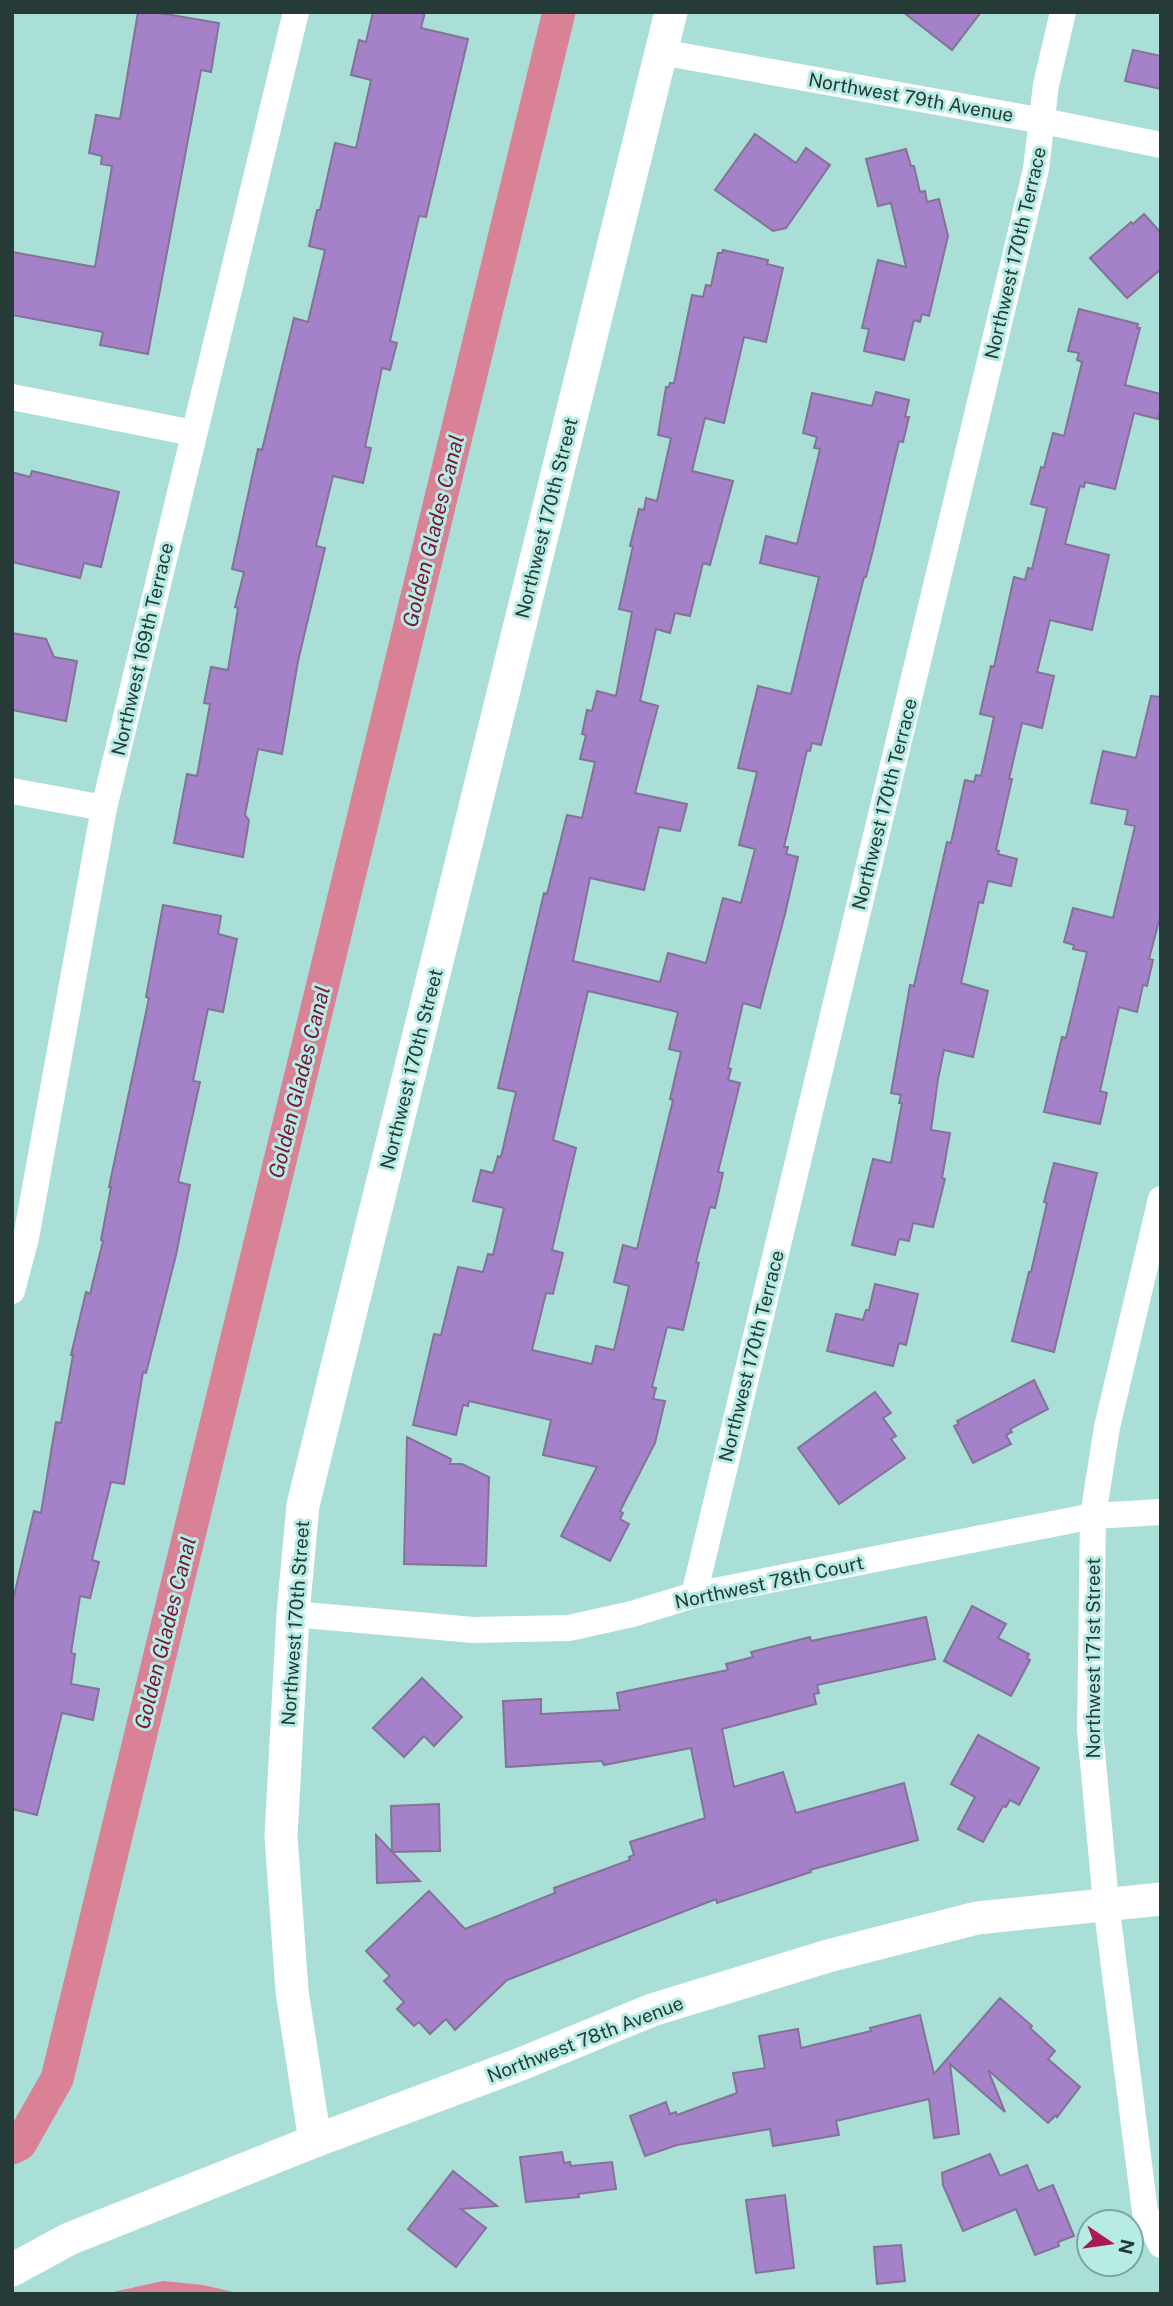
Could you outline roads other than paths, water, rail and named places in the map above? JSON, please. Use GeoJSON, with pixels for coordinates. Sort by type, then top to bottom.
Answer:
{"type":"FeatureCollection","features":[{"type":"Feature","properties":{"kind":"street","name":"Northwest 169th Terrace"},"geometry":{"type":"LineString","coordinates":[[12,1292],[19,1236],[104,808],[296,12]]}},
{"type":"Feature","properties":{"kind":"street","name":"Northwest 170th Street"},"geometry":{"type":"LineString","coordinates":[[316,2141],[292,1991],[281,1836],[293,1614],[303,1506],[671,12]]}},
{"type":"Feature","properties":{"kind":"street","name":"Northwest 170th Terrace"},"geometry":{"type":"LineString","coordinates":[[694,1595],[1037,169],[1046,85],[1063,12]]}},
{"type":"Feature","properties":{"kind":"street","name":"Northwest 79th Avenue"},"geometry":{"type":"LineString","coordinates":[[662,52],[1161,145]]}},
{"type":"Feature","properties":{"kind":"street"},"geometry":{"type":"LineString","coordinates":[[12,397],[193,433]]}},
{"type":"Feature","properties":{"kind":"street"},"geometry":{"type":"LineString","coordinates":[[12,791],[104,808]]}},
{"type":"Feature","properties":{"kind":"street","name":"Northwest 171st Street"},"geometry":{"type":"LineString","coordinates":[[1161,1199],[1107,1427],[1093,1516],[1090,1730],[1106,1903],[1145,2212],[1161,2245]]}},
{"type":"Feature","properties":{"kind":"street","name":"Northwest 78th Court"},"geometry":{"type":"LineString","coordinates":[[293,1614],[473,1630],[569,1628],[632,1614],[694,1595],[1093,1516],[1161,1512]]}},
{"type":"Feature","properties":{"kind":"street","name":"Northwest 78th Avenue"},"geometry":{"type":"LineString","coordinates":[[17,2267],[68,2239],[521,2064],[652,2010],[816,1960],[977,1918],[1161,1899]]}},
{"type":"Feature","properties":{"kind":"waterway","name":"Golden Glades Canal"},"geometry":{"type":"LineString","coordinates":[[12,2148],[20,2144],[57,2079],[559,12]]}}]}
